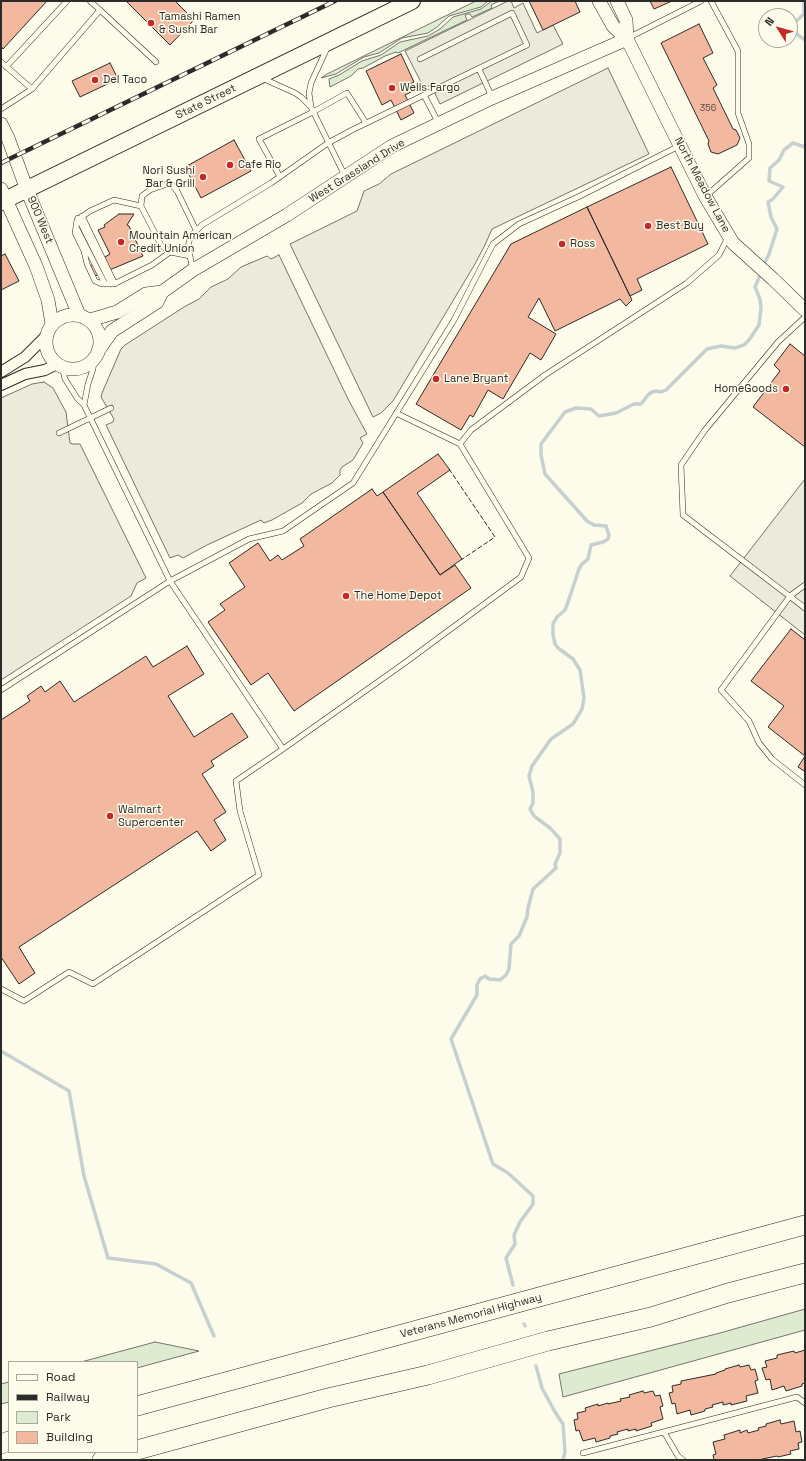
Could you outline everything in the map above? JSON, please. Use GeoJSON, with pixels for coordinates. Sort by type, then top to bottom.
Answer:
{"type":"FeatureCollection","features":[{"type":"Feature","properties":{"kind":"highway","name":"Veterans Memorial Highway"},"geometry":{"type":"LineString","coordinates":[[138,1406],[805,1225]]}},
{"type":"Feature","properties":{"kind":"highway"},"geometry":{"type":"LineString","coordinates":[[138,1450],[328,1398],[428,1375],[548,1341],[651,1317],[728,1293],[805,1273]]}},
{"type":"Feature","properties":{"kind":"highway"},"geometry":{"type":"LineString","coordinates":[[102,1460],[126,1453]]}},
{"type":"Feature","properties":{"kind":"main road","name":"State Street"},"geometry":{"type":"LineString","coordinates":[[3,197],[27,190],[412,1]]}},
{"type":"Feature","properties":{"kind":"street","name":"North Meadow Lane"},"geometry":{"type":"LineString","coordinates":[[599,1],[613,26],[627,39],[705,196],[731,240],[801,306]]}},
{"type":"Feature","properties":{"kind":"street","name":"North Meadow Lane"},"geometry":{"type":"LineString","coordinates":[[617,1],[626,20],[627,39]]}},
{"type":"Feature","properties":{"kind":"street","name":"West Grassland Drive"},"geometry":{"type":"LineString","coordinates":[[96,355],[112,331],[157,302],[162,292],[193,270],[287,215],[392,146],[492,98],[627,39]]}},
{"type":"Feature","properties":{"kind":"street","name":"900 West"},"geometry":{"type":"LineString","coordinates":[[1,124],[8,138],[27,190],[84,318]]}},
{"type":"Feature","properties":{"kind":"street","name":"900 West"},"geometry":{"type":"LineString","coordinates":[[3,197],[36,266],[48,300],[52,324]]}},
{"type":"Feature","properties":{"kind":"street","name":"West Grassland Drive"},"geometry":{"type":"LineString","coordinates":[[84,318],[116,312],[146,294],[162,292]]}},
{"type":"Feature","properties":{"kind":"street"},"geometry":{"type":"LineString","coordinates":[[1,372],[25,357],[46,336],[52,324],[64,316],[84,318],[95,327],[99,334],[100,343],[96,355],[88,365],[71,369],[60,366],[51,359],[45,344],[46,336]]}},
{"type":"Feature","properties":{"kind":"street"},"geometry":{"type":"LineString","coordinates":[[1,385],[25,374],[60,366]]}},
{"type":"Feature","properties":{"kind":"lane"},"geometry":{"type":"LineString","coordinates":[[6,67],[67,1]]}},
{"type":"Feature","properties":{"kind":"lane"},"geometry":{"type":"LineString","coordinates":[[90,1],[156,62]]}},
{"type":"Feature","properties":{"kind":"lane"},"geometry":{"type":"LineString","coordinates":[[627,39],[701,1]]}},
{"type":"Feature","properties":{"kind":"lane"},"geometry":{"type":"LineString","coordinates":[[705,196],[749,158],[749,144],[738,113],[738,51],[711,1]]}},
{"type":"Feature","properties":{"kind":"lane"},"geometry":{"type":"LineString","coordinates":[[1,109],[32,89],[100,10]]}},
{"type":"Feature","properties":{"kind":"lane"},"geometry":{"type":"LineString","coordinates":[[193,270],[188,247],[190,237],[202,225],[280,177],[328,143],[527,45],[512,13],[420,58]]}},
{"type":"Feature","properties":{"kind":"lane"},"geometry":{"type":"LineString","coordinates":[[312,110],[309,93],[311,82],[331,41]]}},
{"type":"Feature","properties":{"kind":"lane"},"geometry":{"type":"LineString","coordinates":[[1,62],[32,89]]}},
{"type":"Feature","properties":{"kind":"lane"},"geometry":{"type":"LineString","coordinates":[[479,69],[492,98]]}},
{"type":"Feature","properties":{"kind":"lane"},"geometry":{"type":"LineString","coordinates":[[258,76],[302,97],[312,110],[345,177]]}},
{"type":"Feature","properties":{"kind":"lane"},"geometry":{"type":"LineString","coordinates":[[280,177],[259,139],[347,93],[366,123]]}},
{"type":"Feature","properties":{"kind":"lane"},"geometry":{"type":"LineString","coordinates":[[424,95],[439,123]]}},
{"type":"Feature","properties":{"kind":"lane"},"geometry":{"type":"LineString","coordinates":[[1,690],[170,581],[250,539],[283,531],[353,484],[454,320],[493,244],[519,224],[580,196],[680,146]]}},
{"type":"Feature","properties":{"kind":"lane"},"geometry":{"type":"LineString","coordinates":[[190,256],[170,252],[161,245],[141,206],[142,196],[150,190],[170,183],[177,191],[196,230]]}},
{"type":"Feature","properties":{"kind":"lane"},"geometry":{"type":"LineString","coordinates":[[141,206],[114,200],[90,211],[76,220],[75,233],[84,251],[95,281],[105,284],[113,284],[152,265],[170,252]]}},
{"type":"Feature","properties":{"kind":"lane"},"geometry":{"type":"LineString","coordinates":[[80,217],[113,284]]}},
{"type":"Feature","properties":{"kind":"lane"},"geometry":{"type":"LineString","coordinates":[[460,444],[471,430],[545,374],[687,283],[719,255],[731,240]]}},
{"type":"Feature","properties":{"kind":"lane"},"geometry":{"type":"LineString","coordinates":[[805,317],[778,342],[705,430],[681,465],[683,515],[805,608]]}},
{"type":"Feature","properties":{"kind":"lane"},"geometry":{"type":"LineString","coordinates":[[84,404],[96,355]]}},
{"type":"Feature","properties":{"kind":"lane"},"geometry":{"type":"LineString","coordinates":[[60,366],[65,379],[77,398],[84,404],[170,581],[283,749]]}},
{"type":"Feature","properties":{"kind":"lane"},"geometry":{"type":"LineString","coordinates":[[59,433],[110,408]]}},
{"type":"Feature","properties":{"kind":"lane"},"geometry":{"type":"LineString","coordinates":[[1,989],[24,1001],[69,972],[93,984],[259,875],[240,811],[236,781],[406,662],[521,577],[529,558],[460,444],[396,413]]}},
{"type":"Feature","properties":{"kind":"lane"},"geometry":{"type":"LineString","coordinates":[[805,584],[790,596],[721,690],[749,721],[759,743],[772,759],[805,785]]}},
{"type":"Feature","properties":{"kind":"lane"},"geometry":{"type":"LineString","coordinates":[[583,1454],[797,1397],[805,1403]]}},
{"type":"Feature","properties":{"kind":"lane"},"geometry":{"type":"LineString","coordinates":[[664,1432],[678,1456],[683,1460]]}},
{"type":"Feature","properties":{"kind":"green space"},"geometry":{"type":"Polygon","coordinates":[[[476,1],[488,1],[481,7],[449,16],[428,33],[402,38],[379,53],[364,57],[336,74],[321,78],[327,74],[476,1]]]}},
{"type":"Feature","properties":{"kind":"green space"},"geometry":{"type":"Polygon","coordinates":[[[492,1],[499,1],[491,5],[492,8],[472,17],[470,14],[465,15],[467,20],[398,53],[396,52],[385,56],[363,68],[358,69],[351,76],[330,87],[329,79],[339,75],[362,61],[381,55],[400,42],[428,36],[440,29],[453,17],[481,9],[492,1]]]}},
{"type":"Feature","properties":{"kind":"green space"},"geometry":{"type":"Polygon","coordinates":[[[805,1309],[805,1330],[563,1397],[559,1374],[720,1333],[805,1309]]]}},
{"type":"Feature","properties":{"kind":"green space"},"geometry":{"type":"Polygon","coordinates":[[[155,1342],[199,1351],[138,1368],[138,1361],[85,1361],[155,1342]]]}},
{"type":"Feature","properties":{"kind":"green space"},"geometry":{"type":"Polygon","coordinates":[[[8,1382],[8,1402],[1,1404],[1,1384],[8,1382]]]}},
{"type":"Feature","properties":{"kind":"shaded area"},"geometry":{"type":"Polygon","coordinates":[[[508,1],[511,1],[514,8],[523,3],[537,33],[553,25],[563,44],[440,104],[431,85],[424,88],[405,51],[508,1]]]}},
{"type":"Feature","properties":{"kind":"shaded area"},"geometry":{"type":"Polygon","coordinates":[[[608,68],[649,154],[492,229],[475,264],[393,401],[381,413],[373,417],[290,244],[357,211],[364,191],[379,184],[391,174],[608,68]]]}},
{"type":"Feature","properties":{"kind":"shaded area"},"geometry":{"type":"Polygon","coordinates":[[[279,255],[348,399],[367,434],[360,438],[363,443],[353,460],[342,467],[340,470],[340,475],[332,483],[311,494],[302,503],[272,520],[264,523],[261,520],[183,558],[178,555],[170,558],[106,425],[113,422],[114,419],[101,397],[102,393],[121,349],[125,345],[199,299],[211,287],[228,279],[241,267],[267,256],[271,259],[279,255]]]}},
{"type":"Feature","properties":{"kind":"shaded area"},"geometry":{"type":"Polygon","coordinates":[[[44,382],[53,388],[66,412],[70,443],[80,444],[146,578],[137,583],[131,596],[1,680],[1,398],[32,384],[44,382]]]}},
{"type":"Feature","properties":{"kind":"shaded area"},"geometry":{"type":"Polygon","coordinates":[[[805,479],[805,635],[730,576],[805,479]]]}},
{"type":"Feature","properties":{"kind":"building"},"geometry":{"type":"Polygon","coordinates":[[[1,1],[47,1],[3,49],[1,46],[1,1]]]}},
{"type":"Feature","properties":{"kind":"building"},"geometry":{"type":"Polygon","coordinates":[[[126,1],[175,1],[194,20],[170,45],[126,1]]]}},
{"type":"Feature","properties":{"kind":"building"},"geometry":{"type":"Polygon","coordinates":[[[529,1],[575,1],[580,12],[543,30],[529,1]]]}},
{"type":"Feature","properties":{"kind":"building"},"geometry":{"type":"Polygon","coordinates":[[[650,1],[672,1],[654,9],[650,1]]]}},
{"type":"Feature","properties":{"kind":"building"},"geometry":{"type":"Polygon","coordinates":[[[699,24],[713,53],[703,58],[717,85],[713,88],[733,129],[736,130],[740,138],[737,145],[718,154],[711,152],[708,144],[709,141],[661,43],[699,24]]]}},
{"type":"Feature","properties":{"kind":"building","name":"Wells Fargo"},"geometry":{"type":"Polygon","coordinates":[[[401,54],[414,82],[408,85],[411,92],[405,95],[414,113],[401,120],[391,100],[382,105],[366,71],[401,54]]]}},
{"type":"Feature","properties":{"kind":"building","name":"Del Taco"},"geometry":{"type":"Polygon","coordinates":[[[110,63],[118,79],[80,97],[72,81],[110,63]]]}},
{"type":"Feature","properties":{"kind":"building"},"geometry":{"type":"Polygon","coordinates":[[[234,140],[251,171],[201,198],[185,167],[234,140]]]}},
{"type":"Feature","properties":{"kind":"building","name":"Best Buy"},"geometry":{"type":"Polygon","coordinates":[[[671,167],[708,244],[637,279],[642,290],[630,296],[587,207],[671,167]]]}},
{"type":"Feature","properties":{"kind":"building"},"geometry":{"type":"Polygon","coordinates":[[[587,207],[632,300],[626,306],[620,299],[555,331],[539,298],[528,317],[556,334],[541,360],[530,353],[503,399],[488,390],[473,417],[470,415],[461,430],[416,404],[511,244],[587,207]]]}},
{"type":"Feature","properties":{"kind":"building","name":"Mountain American Credit Union"},"geometry":{"type":"Polygon","coordinates":[[[119,214],[134,214],[127,225],[129,226],[143,256],[95,276],[90,266],[110,254],[98,230],[105,227],[104,225],[119,214]]]}},
{"type":"Feature","properties":{"kind":"building"},"geometry":{"type":"Polygon","coordinates":[[[5,254],[19,281],[1,290],[1,256],[5,254]]]}},
{"type":"Feature","properties":{"kind":"building","name":"HomeGoods"},"geometry":{"type":"Polygon","coordinates":[[[790,344],[805,356],[805,447],[753,407],[780,371],[774,365],[790,344]]]}},
{"type":"Feature","properties":{"kind":"building"},"geometry":{"type":"Polygon","coordinates":[[[438,454],[450,470],[417,493],[462,559],[440,575],[383,492],[438,454]]]}},
{"type":"Feature","properties":{"kind":"building","name":"The Home Depot"},"geometry":{"type":"Polygon","coordinates":[[[372,489],[377,496],[383,492],[440,575],[455,565],[471,588],[294,711],[268,673],[251,685],[208,622],[225,610],[220,604],[245,587],[229,563],[258,543],[270,561],[278,555],[282,560],[304,546],[300,539],[372,489]]]}},
{"type":"Feature","properties":{"kind":"building"},"geometry":{"type":"Polygon","coordinates":[[[791,629],[805,640],[805,756],[768,727],[784,706],[751,681],[791,629]]]}},
{"type":"Feature","properties":{"kind":"building","name":"Walmart Supercenter"},"geometry":{"type":"Polygon","coordinates":[[[187,646],[204,674],[168,696],[194,737],[232,713],[248,737],[211,761],[214,766],[202,774],[226,812],[214,820],[226,840],[211,851],[197,831],[19,947],[35,973],[19,984],[1,957],[1,720],[30,701],[27,696],[41,686],[45,692],[60,681],[74,702],[146,656],[153,667],[187,646]]]}},
{"type":"Feature","properties":{"kind":"building"},"geometry":{"type":"Polygon","coordinates":[[[805,756],[805,769],[804,771],[798,767],[805,756]]]}},
{"type":"Feature","properties":{"kind":"building"},"geometry":{"type":"Polygon","coordinates":[[[805,1350],[805,1383],[802,1384],[802,1386],[786,1391],[784,1386],[772,1390],[770,1379],[766,1380],[762,1368],[767,1367],[765,1361],[777,1358],[777,1355],[805,1350]]]}},
{"type":"Feature","properties":{"kind":"building"},"geometry":{"type":"Polygon","coordinates":[[[739,1365],[740,1367],[749,1365],[751,1370],[755,1369],[758,1380],[755,1381],[758,1393],[746,1396],[747,1401],[731,1405],[731,1403],[723,1405],[723,1402],[712,1405],[713,1407],[705,1409],[705,1411],[691,1415],[690,1410],[677,1414],[675,1403],[672,1404],[669,1393],[673,1392],[672,1386],[681,1384],[681,1381],[716,1374],[725,1369],[739,1365]]]}},
{"type":"Feature","properties":{"kind":"building"},"geometry":{"type":"Polygon","coordinates":[[[643,1391],[644,1393],[653,1391],[655,1396],[660,1395],[663,1406],[660,1407],[663,1419],[651,1423],[652,1426],[636,1431],[636,1429],[628,1431],[628,1429],[617,1432],[618,1434],[610,1436],[610,1438],[596,1442],[595,1438],[583,1441],[579,1430],[576,1431],[574,1420],[578,1419],[577,1413],[586,1411],[585,1408],[598,1404],[598,1406],[621,1401],[620,1399],[630,1397],[629,1395],[643,1391]]]}},
{"type":"Feature","properties":{"kind":"building"},"geometry":{"type":"Polygon","coordinates":[[[780,1420],[781,1424],[794,1421],[796,1432],[800,1431],[802,1442],[798,1443],[799,1449],[790,1451],[791,1454],[758,1460],[714,1460],[713,1455],[716,1454],[713,1442],[725,1439],[724,1435],[740,1430],[740,1433],[747,1430],[748,1433],[759,1430],[758,1428],[766,1426],[766,1424],[780,1420]]]}},
{"type":"Feature","properties":{"kind":"waterway"},"geometry":{"type":"LineString","coordinates":[[804,1],[804,14],[794,23],[794,29],[798,35],[805,40]]}},
{"type":"Feature","properties":{"kind":"waterway"},"geometry":{"type":"LineString","coordinates":[[763,267],[777,229],[771,217],[768,202],[773,199],[783,187],[769,181],[770,168],[779,160],[784,150],[793,143],[805,147]]}},
{"type":"Feature","properties":{"kind":"waterway"},"geometry":{"type":"LineString","coordinates":[[513,1285],[506,1258],[515,1244],[514,1235],[520,1222],[533,1204],[533,1196],[508,1173],[493,1164],[451,1039],[477,995],[477,985],[480,979],[485,976],[489,979],[500,980],[506,975],[509,969],[511,944],[519,936],[527,917],[533,889],[556,868],[555,864],[560,853],[560,839],[550,828],[534,816],[530,809],[533,803],[533,792],[529,776],[532,766],[551,739],[573,724],[582,709],[584,698],[580,670],[573,659],[555,644],[553,624],[557,617],[565,610],[579,569],[588,559],[591,545],[603,542],[608,539],[609,535],[606,526],[594,525],[587,521],[545,474],[541,455],[541,444],[565,412],[576,408],[591,409],[599,416],[616,413],[634,404],[641,404],[652,392],[661,392],[666,390],[707,349],[721,346],[735,348],[744,345],[759,325],[761,308],[760,299],[755,287],[761,273]]}},
{"type":"Feature","properties":{"kind":"waterway"},"geometry":{"type":"LineString","coordinates":[[1,1051],[69,1091],[84,1176],[108,1258],[156,1264],[191,1283],[214,1336]]}},
{"type":"Feature","properties":{"kind":"waterway"},"geometry":{"type":"LineString","coordinates":[[536,1366],[542,1388],[563,1424],[565,1452],[563,1460]]}},
{"type":"Feature","properties":{"kind":"railway"},"geometry":{"type":"LineString","coordinates":[[1,163],[335,1]]}},
{"type":"Feature","properties":{"kind":"fence"},"geometry":{"type":"LineString","coordinates":[[449,469],[495,537],[461,560]]}},
{"type":"Feature","properties":{"kind":"place","name":"Tamashi Ramen & Sushi Bar"},"geometry":{"type":"Point","coordinates":[151,23]}},
{"type":"Feature","properties":{"kind":"place","name":"Del Taco"},"geometry":{"type":"Point","coordinates":[95,80]}},
{"type":"Feature","properties":{"kind":"place","name":"Wells Fargo"},"geometry":{"type":"Point","coordinates":[392,88]}},
{"type":"Feature","properties":{"kind":"place","name":"Cafe Rio"},"geometry":{"type":"Point","coordinates":[230,165]}},
{"type":"Feature","properties":{"kind":"place","name":"Nori Sushi Bar & Grill"},"geometry":{"type":"Point","coordinates":[203,177]}},
{"type":"Feature","properties":{"kind":"place","name":"Best Buy"},"geometry":{"type":"Point","coordinates":[648,226]}},
{"type":"Feature","properties":{"kind":"place","name":"Mountain American Credit Union"},"geometry":{"type":"Point","coordinates":[121,242]}},
{"type":"Feature","properties":{"kind":"place","name":"Ross"},"geometry":{"type":"Point","coordinates":[562,244]}},
{"type":"Feature","properties":{"kind":"place","name":"Lane Bryant"},"geometry":{"type":"Point","coordinates":[436,379]}},
{"type":"Feature","properties":{"kind":"place","name":"HomeGoods"},"geometry":{"type":"Point","coordinates":[786,389]}},
{"type":"Feature","properties":{"kind":"place","name":"The Home Depot"},"geometry":{"type":"Point","coordinates":[346,596]}},
{"type":"Feature","properties":{"kind":"place","name":"Walmart Supercenter"},"geometry":{"type":"Point","coordinates":[110,816]}}]}
